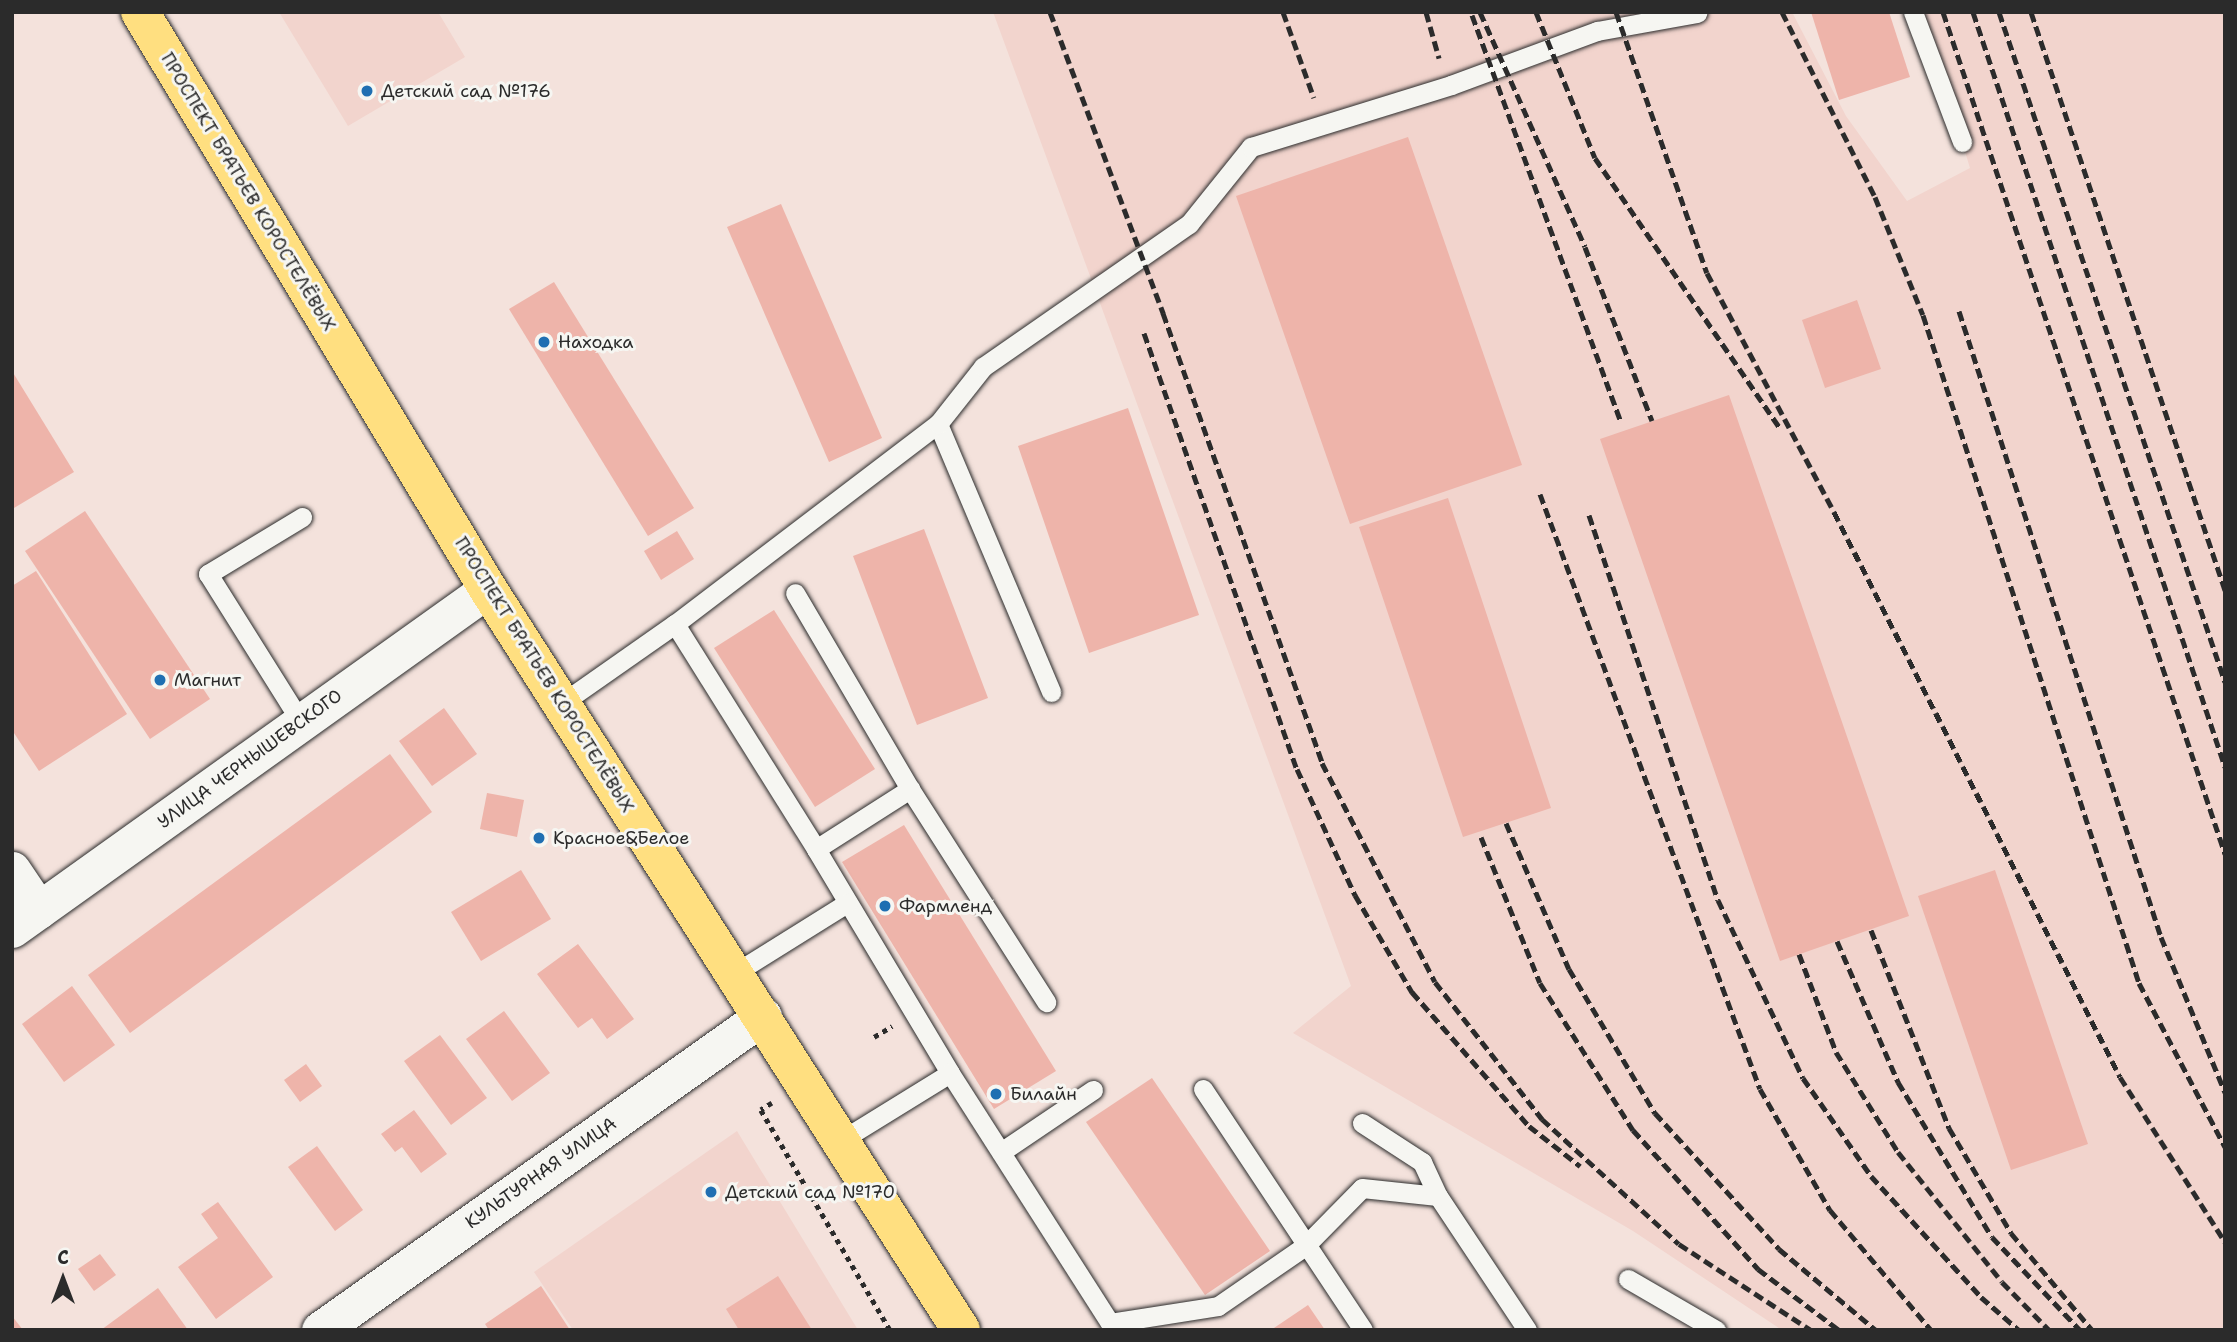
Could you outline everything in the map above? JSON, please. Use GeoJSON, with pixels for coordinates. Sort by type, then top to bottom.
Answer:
{"type":"FeatureCollection","features":[{"type":"Feature","properties":{"kind":"main road","name":"ПРОСПЕКТ БРАТЬЕВ КОРОСТЕЛЁВЫХ"},"geometry":{"type":"LineString","coordinates":[[140,12],[488,589],[961,1330]]}},
{"type":"Feature","properties":{"kind":"street","name":"УЛИЦА ЧЕРНЫШЕВСКОГО"},"geometry":{"type":"LineString","coordinates":[[26,920],[488,589]]}},
{"type":"Feature","properties":{"kind":"street"},"geometry":{"type":"LineString","coordinates":[[12,870],[26,920]]}},
{"type":"Feature","properties":{"kind":"street","name":"КУЛЬТУРНАЯ УЛИЦА"},"geometry":{"type":"LineString","coordinates":[[320,1330],[763,1016]]}},
{"type":"Feature","properties":{"kind":"lane"},"geometry":{"type":"LineString","coordinates":[[1913,12],[1962,142]]}},
{"type":"Feature","properties":{"kind":"lane"},"geometry":{"type":"LineString","coordinates":[[562,703],[676,624],[938,424],[983,367],[1189,224],[1251,147],[1451,85],[1597,31],[1697,13]]}},
{"type":"Feature","properties":{"kind":"lane"},"geometry":{"type":"LineString","coordinates":[[938,424],[1051,692]]}},
{"type":"Feature","properties":{"kind":"lane"},"geometry":{"type":"LineString","coordinates":[[301,722],[208,574],[302,517]]}},
{"type":"Feature","properties":{"kind":"lane"},"geometry":{"type":"LineString","coordinates":[[796,593],[910,789],[1046,1002]]}},
{"type":"Feature","properties":{"kind":"lane"},"geometry":{"type":"LineString","coordinates":[[676,624],[816,849],[950,1073],[1110,1323],[1218,1306],[1305,1247],[1362,1188],[1438,1196]]}},
{"type":"Feature","properties":{"kind":"lane"},"geometry":{"type":"LineString","coordinates":[[816,849],[910,789]]}},
{"type":"Feature","properties":{"kind":"lane"},"geometry":{"type":"LineString","coordinates":[[734,973],[847,902]]}},
{"type":"Feature","properties":{"kind":"lane"},"geometry":{"type":"LineString","coordinates":[[840,1141],[950,1073]]}},
{"type":"Feature","properties":{"kind":"lane"},"geometry":{"type":"LineString","coordinates":[[1001,1152],[1093,1090]]}},
{"type":"Feature","properties":{"kind":"lane"},"geometry":{"type":"LineString","coordinates":[[1203,1090],[1305,1247],[1363,1330]]}},
{"type":"Feature","properties":{"kind":"lane"},"geometry":{"type":"LineString","coordinates":[[1362,1123],[1422,1162],[1438,1196],[1527,1330]]}},
{"type":"Feature","properties":{"kind":"lane"},"geometry":{"type":"LineString","coordinates":[[1628,1279],[1716,1330]]}},
{"type":"Feature","properties":{"kind":"path"},"geometry":{"type":"LineString","coordinates":[[778,1098],[761,1110],[890,1330]]}},
{"type":"Feature","properties":{"kind":"shaded area","name":"Детский сад №176"},"geometry":{"type":"Polygon","coordinates":[[[279,12],[438,12],[465,57],[348,126],[279,12]]]}},
{"type":"Feature","properties":{"kind":"shaded area"},"geometry":{"type":"Polygon","coordinates":[[[993,12],[1792,12],[1846,116],[1907,201],[1970,168],[1922,12],[2225,12],[2225,1330],[1782,1330],[1633,1231],[1293,1033],[1351,986],[993,12]]]}},
{"type":"Feature","properties":{"kind":"shaded area","name":"Детский сад №170"},"geometry":{"type":"Polygon","coordinates":[[[737,1131],[858,1330],[573,1330],[534,1272],[737,1131]]]}},
{"type":"Feature","properties":{"kind":"building"},"geometry":{"type":"Polygon","coordinates":[[[1811,12],[1889,12],[1910,77],[1839,100],[1811,12]]]}},
{"type":"Feature","properties":{"kind":"building"},"geometry":{"type":"Polygon","coordinates":[[[1408,137],[1522,465],[1350,524],[1236,196],[1408,137]]]}},
{"type":"Feature","properties":{"kind":"building"},"geometry":{"type":"Polygon","coordinates":[[[781,204],[882,438],[829,462],[727,227],[781,204]]]}},
{"type":"Feature","properties":{"kind":"building"},"geometry":{"type":"Polygon","coordinates":[[[554,282],[694,508],[648,536],[509,309],[554,282]]]}},
{"type":"Feature","properties":{"kind":"building"},"geometry":{"type":"Polygon","coordinates":[[[1857,300],[1881,369],[1825,388],[1802,320],[1857,300]]]}},
{"type":"Feature","properties":{"kind":"building"},"geometry":{"type":"Polygon","coordinates":[[[12,371],[74,472],[14,508],[12,504],[12,371]]]}},
{"type":"Feature","properties":{"kind":"building"},"geometry":{"type":"Polygon","coordinates":[[[1729,395],[1909,916],[1780,961],[1600,439],[1729,395]]]}},
{"type":"Feature","properties":{"kind":"building"},"geometry":{"type":"Polygon","coordinates":[[[1128,408],[1199,615],[1089,653],[1018,446],[1128,408]]]}},
{"type":"Feature","properties":{"kind":"building"},"geometry":{"type":"Polygon","coordinates":[[[1448,498],[1551,808],[1463,837],[1359,527],[1448,498]]]}},
{"type":"Feature","properties":{"kind":"building"},"geometry":{"type":"Polygon","coordinates":[[[85,511],[210,699],[150,739],[25,551],[85,511]]]}},
{"type":"Feature","properties":{"kind":"building"},"geometry":{"type":"Polygon","coordinates":[[[924,529],[988,698],[917,725],[853,556],[924,529]]]}},
{"type":"Feature","properties":{"kind":"building"},"geometry":{"type":"Polygon","coordinates":[[[677,531],[694,559],[661,580],[644,551],[677,531]]]}},
{"type":"Feature","properties":{"kind":"building"},"geometry":{"type":"Polygon","coordinates":[[[36,571],[127,714],[39,771],[12,730],[12,586],[36,571]]]}},
{"type":"Feature","properties":{"kind":"building"},"geometry":{"type":"Polygon","coordinates":[[[774,610],[875,769],[815,807],[714,648],[774,610]]]}},
{"type":"Feature","properties":{"kind":"building"},"geometry":{"type":"Polygon","coordinates":[[[444,708],[477,754],[432,786],[399,741],[444,708]]]}},
{"type":"Feature","properties":{"kind":"building"},"geometry":{"type":"Polygon","coordinates":[[[390,754],[432,812],[130,1033],[88,975],[390,754]]]}},
{"type":"Feature","properties":{"kind":"building"},"geometry":{"type":"Polygon","coordinates":[[[487,793],[524,800],[517,837],[480,829],[487,793]]]}},
{"type":"Feature","properties":{"kind":"building"},"geometry":{"type":"Polygon","coordinates":[[[904,825],[1056,1071],[994,1109],[842,862],[904,825]]]}},
{"type":"Feature","properties":{"kind":"building"},"geometry":{"type":"Polygon","coordinates":[[[521,870],[551,919],[481,961],[451,912],[521,870]]]}},
{"type":"Feature","properties":{"kind":"building"},"geometry":{"type":"Polygon","coordinates":[[[1995,870],[2088,1144],[2011,1170],[1918,896],[1995,870]]]}},
{"type":"Feature","properties":{"kind":"building"},"geometry":{"type":"Polygon","coordinates":[[[578,944],[634,1019],[607,1039],[592,1018],[578,1028],[537,974],[578,944]]]}},
{"type":"Feature","properties":{"kind":"building"},"geometry":{"type":"Polygon","coordinates":[[[72,986],[115,1045],[64,1082],[22,1024],[72,986]]]}},
{"type":"Feature","properties":{"kind":"building"},"geometry":{"type":"Polygon","coordinates":[[[504,1011],[550,1073],[512,1101],[466,1039],[504,1011]]]}},
{"type":"Feature","properties":{"kind":"building"},"geometry":{"type":"Polygon","coordinates":[[[440,1035],[487,1098],[451,1125],[404,1061],[440,1035]]]}},
{"type":"Feature","properties":{"kind":"building"},"geometry":{"type":"Polygon","coordinates":[[[306,1064],[322,1086],[300,1102],[284,1080],[306,1064]]]}},
{"type":"Feature","properties":{"kind":"building"},"geometry":{"type":"Polygon","coordinates":[[[1152,1078],[1270,1251],[1205,1295],[1086,1122],[1152,1078]]]}},
{"type":"Feature","properties":{"kind":"building"},"geometry":{"type":"Polygon","coordinates":[[[414,1110],[447,1154],[421,1173],[402,1147],[395,1152],[381,1134],[414,1110]]]}},
{"type":"Feature","properties":{"kind":"building"},"geometry":{"type":"Polygon","coordinates":[[[317,1146],[363,1210],[335,1231],[288,1167],[317,1146]]]}},
{"type":"Feature","properties":{"kind":"building"},"geometry":{"type":"Polygon","coordinates":[[[218,1202],[273,1277],[216,1319],[178,1267],[218,1238],[201,1214],[218,1202]]]}},
{"type":"Feature","properties":{"kind":"building"},"geometry":{"type":"Polygon","coordinates":[[[100,1254],[116,1275],[94,1291],[78,1269],[100,1254]]]}},
{"type":"Feature","properties":{"kind":"building"},"geometry":{"type":"Polygon","coordinates":[[[778,1276],[812,1330],[739,1330],[726,1309],[778,1276]]]}},
{"type":"Feature","properties":{"kind":"building"},"geometry":{"type":"Polygon","coordinates":[[[541,1286],[570,1330],[489,1330],[485,1324],[541,1286]]]}},
{"type":"Feature","properties":{"kind":"building"},"geometry":{"type":"Polygon","coordinates":[[[158,1288],[188,1330],[101,1330],[158,1288]]]}},
{"type":"Feature","properties":{"kind":"building"},"geometry":{"type":"Polygon","coordinates":[[[1308,1305],[1325,1330],[1271,1330],[1308,1305]]]}},
{"type":"Feature","properties":{"kind":"building"},"geometry":{"type":"Polygon","coordinates":[[[12,1316],[23,1330],[12,1330],[12,1316]]]}},
{"type":"Feature","properties":{"kind":"railway"},"geometry":{"type":"LineString","coordinates":[[1050,12],[1163,313],[1322,763],[1435,982],[1542,1119],[1679,1244],[1811,1330]]}},
{"type":"Feature","properties":{"kind":"railway"},"geometry":{"type":"LineString","coordinates":[[1283,12],[1314,98]]}},
{"type":"Feature","properties":{"kind":"railway"},"geometry":{"type":"LineString","coordinates":[[1426,12],[1439,58]]}},
{"type":"Feature","properties":{"kind":"railway"},"geometry":{"type":"LineString","coordinates":[[1480,12],[1585,247],[1652,421]]}},
{"type":"Feature","properties":{"kind":"railway"},"geometry":{"type":"LineString","coordinates":[[1536,12],[1595,158],[1779,427]]}},
{"type":"Feature","properties":{"kind":"railway"},"geometry":{"type":"LineString","coordinates":[[1616,12],[1707,273],[1834,512],[2120,1077],[2225,1242]]}},
{"type":"Feature","properties":{"kind":"railway"},"geometry":{"type":"LineString","coordinates":[[1782,12],[1875,197],[1923,315],[2139,983],[2225,1147]]}},
{"type":"Feature","properties":{"kind":"railway"},"geometry":{"type":"LineString","coordinates":[[1943,12],[2225,854]]}},
{"type":"Feature","properties":{"kind":"railway"},"geometry":{"type":"LineString","coordinates":[[1973,12],[2225,767]]}},
{"type":"Feature","properties":{"kind":"railway"},"geometry":{"type":"LineString","coordinates":[[1999,12],[2225,682]]}},
{"type":"Feature","properties":{"kind":"railway"},"geometry":{"type":"LineString","coordinates":[[2031,12],[2225,590]]}},
{"type":"Feature","properties":{"kind":"railway"},"geometry":{"type":"LineString","coordinates":[[1472,15],[1621,422]]}},
{"type":"Feature","properties":{"kind":"railway"},"geometry":{"type":"LineString","coordinates":[[1959,311],[2161,937],[2225,1092]]}},
{"type":"Feature","properties":{"kind":"railway"},"geometry":{"type":"LineString","coordinates":[[1144,333],[1297,769],[1355,895],[1412,992],[1529,1126],[1580,1166]]}},
{"type":"Feature","properties":{"kind":"railway"},"geometry":{"type":"LineString","coordinates":[[1540,494],[1760,1089],[1830,1210],[1931,1330]]}},
{"type":"Feature","properties":{"kind":"railway"},"geometry":{"type":"LineString","coordinates":[[1589,515],[1718,900],[1803,1078],[1871,1176],[1981,1297],[2019,1330]]}},
{"type":"Feature","properties":{"kind":"railway"},"geometry":{"type":"LineString","coordinates":[[1506,823],[1569,969],[1655,1113],[1779,1249],[1876,1330]]}},
{"type":"Feature","properties":{"kind":"railway"},"geometry":{"type":"LineString","coordinates":[[1481,837],[1540,983],[1633,1130],[1758,1269],[1839,1330]]}},
{"type":"Feature","properties":{"kind":"railway"},"geometry":{"type":"LineString","coordinates":[[1871,930],[1949,1128],[2011,1233],[2092,1330]]}},
{"type":"Feature","properties":{"kind":"railway"},"geometry":{"type":"LineString","coordinates":[[1837,941],[1898,1082],[1992,1237],[2080,1330]]}},
{"type":"Feature","properties":{"kind":"railway"},"geometry":{"type":"LineString","coordinates":[[1799,954],[1836,1052],[1898,1152],[2002,1282],[2049,1330]]}},
{"type":"Feature","properties":{"kind":"place","name":"Детский сад №176"},"geometry":{"type":"Point","coordinates":[367,91]}},
{"type":"Feature","properties":{"kind":"place","name":"Находка"},"geometry":{"type":"Point","coordinates":[544,342]}},
{"type":"Feature","properties":{"kind":"place","name":"Магнит"},"geometry":{"type":"Point","coordinates":[160,680]}},
{"type":"Feature","properties":{"kind":"place","name":"Красное&Белое"},"geometry":{"type":"Point","coordinates":[539,838]}},
{"type":"Feature","properties":{"kind":"place","name":"Фармленд"},"geometry":{"type":"Point","coordinates":[885,906]}},
{"type":"Feature","properties":{"kind":"place","name":"Билайн"},"geometry":{"type":"Point","coordinates":[996,1094]}},
{"type":"Feature","properties":{"kind":"place","name":"Детский сад №170"},"geometry":{"type":"Point","coordinates":[711,1192]}}]}
